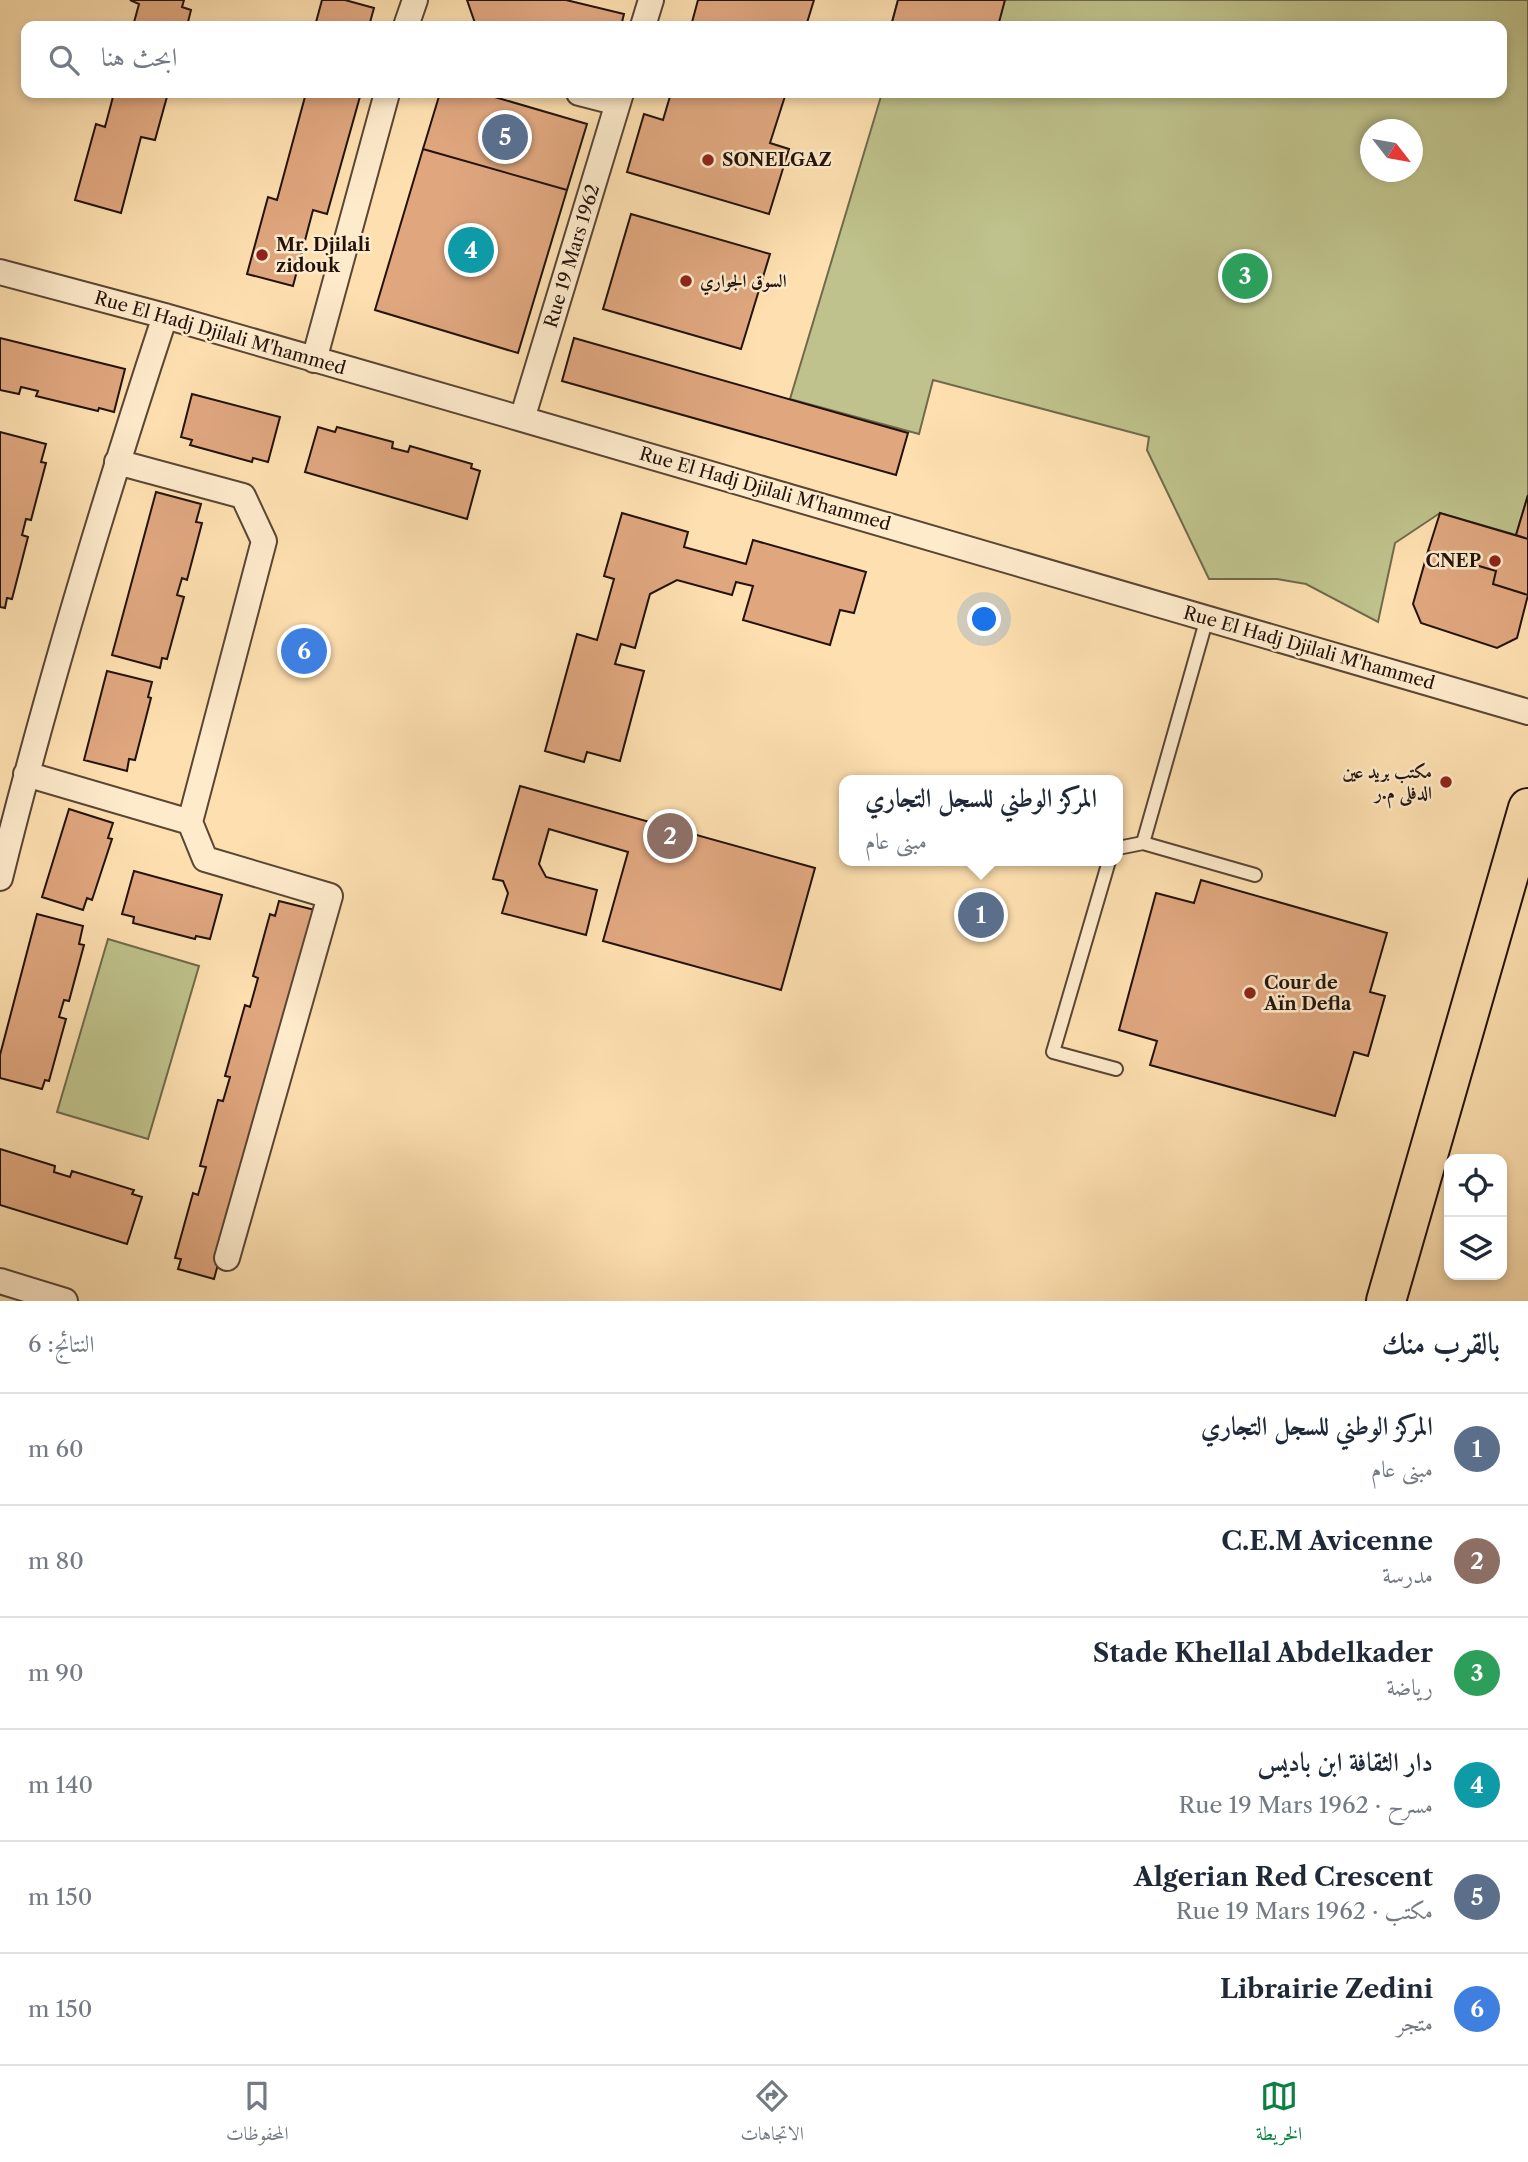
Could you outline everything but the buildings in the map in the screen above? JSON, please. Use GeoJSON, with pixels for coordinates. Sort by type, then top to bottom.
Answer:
{"type":"FeatureCollection","features":[{"type":"Feature","properties":{"kind":"main road"},"geometry":{"type":"LineString","coordinates":[[1386,1301],[1528,808]]}},
{"type":"Feature","properties":{"kind":"street"},"geometry":{"type":"LineString","coordinates":[[408,21],[415,0]]}},
{"type":"Feature","properties":{"kind":"street"},"geometry":{"type":"LineString","coordinates":[[645,21],[651,0]]}},
{"type":"Feature","properties":{"kind":"street"},"geometry":{"type":"LineString","coordinates":[[314,360],[386,98]]}},
{"type":"Feature","properties":{"kind":"street","name":"Rue 19 Mars 1962"},"geometry":{"type":"LineString","coordinates":[[522,419],[620,98]]}},
{"type":"Feature","properties":{"kind":"street","name":"Rue El Hadj Djilali M'hammed"},"geometry":{"type":"LineString","coordinates":[[0,272],[165,316],[1528,712]]}},
{"type":"Feature","properties":{"kind":"street"},"geometry":{"type":"LineString","coordinates":[[0,878],[26,774],[117,462],[165,316]]}},
{"type":"Feature","properties":{"kind":"street"},"geometry":{"type":"LineString","coordinates":[[117,462],[243,496],[264,541],[190,822],[205,859],[330,896],[227,1258]]}},
{"type":"Feature","properties":{"kind":"street"},"geometry":{"type":"LineString","coordinates":[[26,774],[190,822]]}},
{"type":"Feature","properties":{"kind":"street"},"geometry":{"type":"LineString","coordinates":[[0,1281],[65,1301]]}},
{"type":"Feature","properties":{"kind":"lane"},"geometry":{"type":"LineString","coordinates":[[1143,843],[1207,618]]}},
{"type":"Feature","properties":{"kind":"lane"},"geometry":{"type":"LineString","coordinates":[[1123,847],[1143,843],[1255,875]]}},
{"type":"Feature","properties":{"kind":"lane"},"geometry":{"type":"LineString","coordinates":[[1108,866],[1053,1052],[1116,1069]]}},
{"type":"Feature","properties":{"kind":"green space"},"geometry":{"type":"Polygon","coordinates":[[[898,0],[1528,0],[1528,495],[1516,535],[1440,513],[1395,543],[1378,622],[1306,584],[1277,579],[1209,579],[1147,450],[1149,437],[933,380],[919,434],[790,399],[880,98],[1507,98],[1507,21],[892,21],[898,0]]]}},
{"type":"Feature","properties":{"kind":"green space"},"geometry":{"type":"Polygon","coordinates":[[[108,939],[199,966],[148,1139],[57,1112],[108,939]]]}},
{"type":"Feature","properties":{"kind":"place","name":"Algerian Red Crescent"},"geometry":{"type":"Point","coordinates":[505,137]}},
{"type":"Feature","properties":{"kind":"place","name":"SONELGAZ"},"geometry":{"type":"Point","coordinates":[708,160]}},
{"type":"Feature","properties":{"kind":"place","name":"دار الثقافة ابن باديس"},"geometry":{"type":"Point","coordinates":[471,250]}},
{"type":"Feature","properties":{"kind":"place","name":"Mr. Djilali zidouk"},"geometry":{"type":"Point","coordinates":[262,255]}},
{"type":"Feature","properties":{"kind":"place","name":"Stade Khellal Abdelkader"},"geometry":{"type":"Point","coordinates":[1245,276]}},
{"type":"Feature","properties":{"kind":"place","name":"السوق الجواري"},"geometry":{"type":"Point","coordinates":[686,281]}},
{"type":"Feature","properties":{"kind":"place","name":"CNEP"},"geometry":{"type":"Point","coordinates":[1495,561]}},
{"type":"Feature","properties":{"kind":"place","name":"Librairie Zedini"},"geometry":{"type":"Point","coordinates":[304,651]}},
{"type":"Feature","properties":{"kind":"place","name":"مكتب بريد عين الدفلى م.ر"},"geometry":{"type":"Point","coordinates":[1446,782]}},
{"type":"Feature","properties":{"kind":"place","name":"C.E.M Avicenne"},"geometry":{"type":"Point","coordinates":[670,836]}},
{"type":"Feature","properties":{"kind":"place","name":"المركز الوطني للسجل التجاري"},"geometry":{"type":"Point","coordinates":[981,915]}},
{"type":"Feature","properties":{"kind":"place","name":"Cour de Aïn Defla"},"geometry":{"type":"Point","coordinates":[1250,993]}}]}
